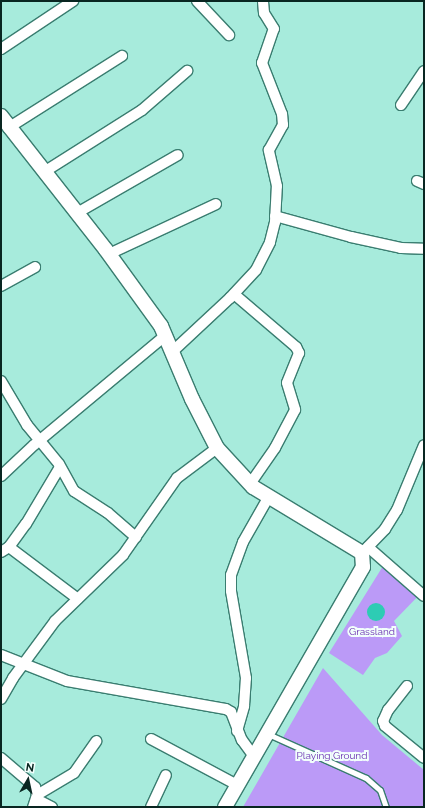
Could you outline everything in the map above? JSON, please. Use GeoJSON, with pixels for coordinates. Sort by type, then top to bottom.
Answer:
{"type":"FeatureCollection","features":[{"type":"Feature","properties":{"kind":"street"},"geometry":{"type":"LineString","coordinates":[[1,49],[73,1]]}},
{"type":"Feature","properties":{"kind":"street"},"geometry":{"type":"LineString","coordinates":[[197,1],[230,35]]}},
{"type":"Feature","properties":{"kind":"street"},"geometry":{"type":"LineString","coordinates":[[172,352],[234,294],[261,262],[270,242],[276,216],[277,186],[269,150],[283,125],[282,114],[262,63],[274,29],[264,13],[263,1]]}},
{"type":"Feature","properties":{"kind":"street"},"geometry":{"type":"LineString","coordinates":[[122,56],[3,120],[109,254],[165,336],[192,399],[217,448],[250,484],[268,498],[365,550],[424,596]]}},
{"type":"Feature","properties":{"kind":"street"},"geometry":{"type":"LineString","coordinates":[[44,172],[142,110],[187,71]]}},
{"type":"Feature","properties":{"kind":"street"},"geometry":{"type":"LineString","coordinates":[[400,105],[424,71]]}},
{"type":"Feature","properties":{"kind":"street"},"geometry":{"type":"LineString","coordinates":[[77,213],[178,155]]}},
{"type":"Feature","properties":{"kind":"street"},"geometry":{"type":"LineString","coordinates":[[109,254],[216,204]]}},
{"type":"Feature","properties":{"kind":"street"},"geometry":{"type":"LineString","coordinates":[[276,216],[351,237],[401,248],[424,249]]}},
{"type":"Feature","properties":{"kind":"street"},"geometry":{"type":"LineString","coordinates":[[1,286],[35,267]]}},
{"type":"Feature","properties":{"kind":"street"},"geometry":{"type":"LineString","coordinates":[[234,294],[296,347],[300,353],[288,383],[295,410],[275,448],[250,484]]}},
{"type":"Feature","properties":{"kind":"street"},"geometry":{"type":"LineString","coordinates":[[1,476],[40,440],[165,336]]}},
{"type":"Feature","properties":{"kind":"street"},"geometry":{"type":"LineString","coordinates":[[2,383],[27,425],[60,467],[74,491],[108,513],[136,536]]}},
{"type":"Feature","properties":{"kind":"street"},"geometry":{"type":"LineString","coordinates":[[225,807],[253,755],[363,567],[365,550],[397,510],[424,445]]}},
{"type":"Feature","properties":{"kind":"street"},"geometry":{"type":"LineString","coordinates":[[1,699],[22,665],[55,621],[123,554],[177,478],[217,448]]}},
{"type":"Feature","properties":{"kind":"street"},"geometry":{"type":"LineString","coordinates":[[60,467],[5,549],[78,599]]}},
{"type":"Feature","properties":{"kind":"street"},"geometry":{"type":"LineString","coordinates":[[237,730],[244,706],[246,678],[231,591],[231,575],[244,542],[268,498]]}},
{"type":"Feature","properties":{"kind":"street"},"geometry":{"type":"LineString","coordinates":[[1,655],[22,665],[67,681],[226,709],[231,712],[237,730],[253,755]]}},
{"type":"Feature","properties":{"kind":"street"},"geometry":{"type":"LineString","coordinates":[[407,686],[388,710],[383,721],[385,726],[424,758]]}},
{"type":"Feature","properties":{"kind":"street"},"geometry":{"type":"LineString","coordinates":[[151,739],[237,785]]}},
{"type":"Feature","properties":{"kind":"street"},"geometry":{"type":"LineString","coordinates":[[35,801],[74,773],[96,741]]}},
{"type":"Feature","properties":{"kind":"street"},"geometry":{"type":"LineString","coordinates":[[1,758],[35,787],[35,801]]}},
{"type":"Feature","properties":{"kind":"street"},"geometry":{"type":"LineString","coordinates":[[151,807],[166,775]]}},
{"type":"Feature","properties":{"kind":"street"},"geometry":{"type":"LineString","coordinates":[[35,801],[52,807]]}},
{"type":"Feature","properties":{"kind":"lane"},"geometry":{"type":"LineString","coordinates":[[266,733],[366,778],[380,790],[386,807]]}},
{"type":"Feature","properties":{"kind":"green space","name":"Grassland"},"geometry":{"type":"Polygon","coordinates":[[[388,558],[424,590],[394,621],[402,636],[387,653],[375,658],[363,675],[329,653],[388,558]]]}},
{"type":"Feature","properties":{"kind":"green space","name":"Playing Ground"},"geometry":{"type":"Polygon","coordinates":[[[323,668],[382,735],[424,770],[424,807],[243,807],[323,668]]]}},
{"type":"Feature","properties":{"kind":"shaded area"},"geometry":{"type":"Polygon","coordinates":[[[376,603],[382,606],[385,612],[382,618],[376,621],[370,618],[367,612],[370,606],[376,603]]]}}]}
